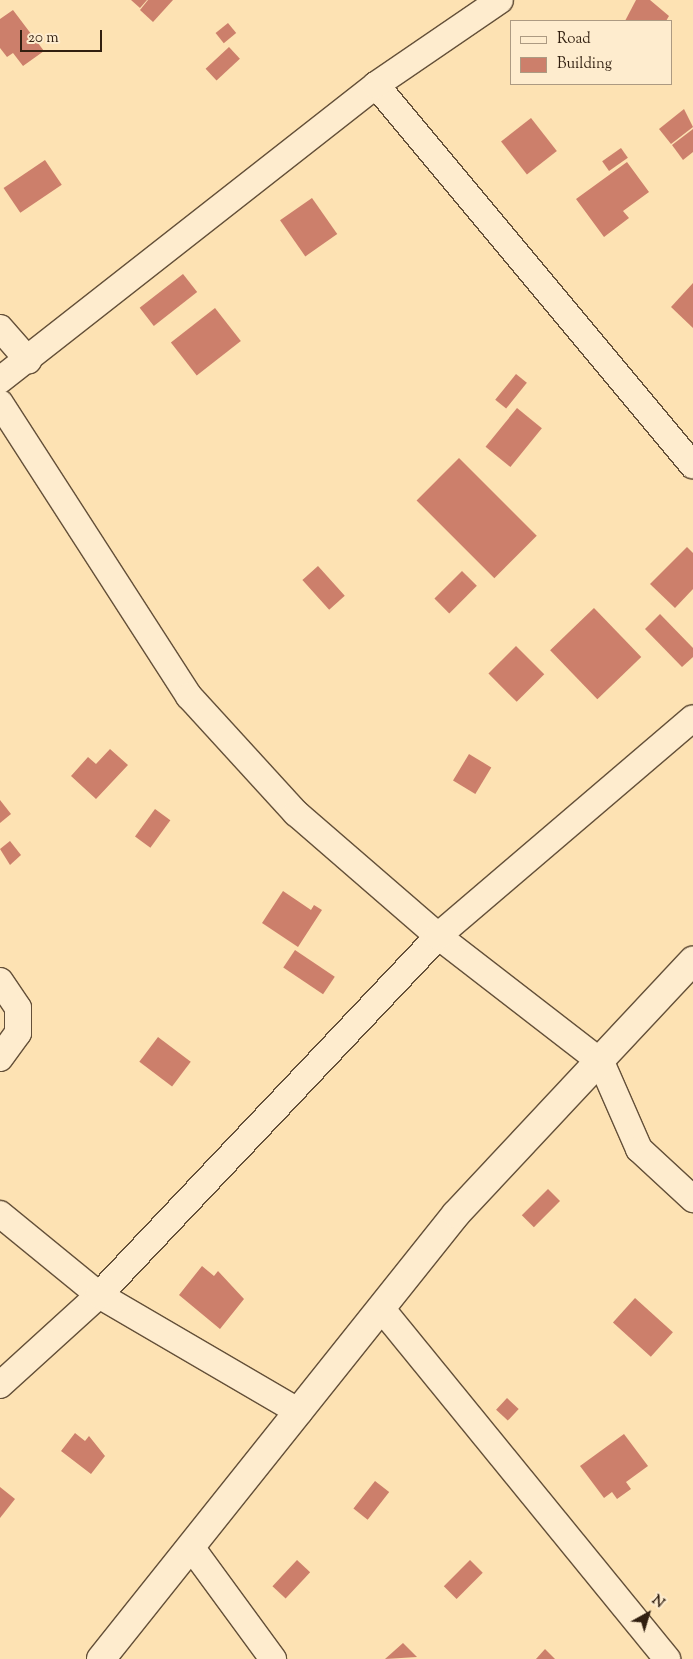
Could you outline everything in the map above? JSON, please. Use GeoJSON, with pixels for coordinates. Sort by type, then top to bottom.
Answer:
{"type":"FeatureCollection","features":[{"type":"Feature","properties":{"kind":"street"},"geometry":{"type":"LineString","coordinates":[[0,380],[28,360],[376,85],[500,0]]}},
{"type":"Feature","properties":{"kind":"street"},"geometry":{"type":"LineString","coordinates":[[376,85],[693,465]]}},
{"type":"Feature","properties":{"kind":"street"},"geometry":{"type":"LineString","coordinates":[[0,328],[28,360]]}},
{"type":"Feature","properties":{"kind":"street"},"geometry":{"type":"LineString","coordinates":[[0,403],[189,696],[296,813],[438,936],[601,1062],[639,1148],[693,1199]]}},
{"type":"Feature","properties":{"kind":"street"},"geometry":{"type":"LineString","coordinates":[[0,1385],[99,1295],[438,936],[693,718]]}},
{"type":"Feature","properties":{"kind":"street"},"geometry":{"type":"LineString","coordinates":[[100,1659],[456,1214],[601,1062],[693,961]]}},
{"type":"Feature","properties":{"kind":"street"},"geometry":{"type":"LineString","coordinates":[[0,981],[18,1008],[18,1033],[0,1058]]}},
{"type":"Feature","properties":{"kind":"street"},"geometry":{"type":"LineString","coordinates":[[0,1214],[99,1295],[298,1412]]}},
{"type":"Feature","properties":{"kind":"street"},"geometry":{"type":"LineString","coordinates":[[381,1308],[667,1659]]}},
{"type":"Feature","properties":{"kind":"street"},"geometry":{"type":"LineString","coordinates":[[190,1547],[273,1659]]}},
{"type":"Feature","properties":{"kind":"building"},"geometry":{"type":"Polygon","coordinates":[[[131,0],[147,0],[140,8],[131,0]]]}},
{"type":"Feature","properties":{"kind":"building"},"geometry":{"type":"Polygon","coordinates":[[[148,0],[173,0],[153,22],[140,10],[148,0]]]}},
{"type":"Feature","properties":{"kind":"building"},"geometry":{"type":"Polygon","coordinates":[[[636,0],[650,0],[669,16],[667,20],[626,20],[636,0]]]}},
{"type":"Feature","properties":{"kind":"building"},"geometry":{"type":"Polygon","coordinates":[[[13,10],[44,51],[23,66],[13,53],[7,57],[0,48],[0,19],[13,10]]]}},
{"type":"Feature","properties":{"kind":"building"},"geometry":{"type":"Polygon","coordinates":[[[228,23],[236,33],[224,43],[216,33],[228,23]]]}},
{"type":"Feature","properties":{"kind":"building"},"geometry":{"type":"Polygon","coordinates":[[[229,47],[240,59],[217,81],[206,69],[229,47]]]}},
{"type":"Feature","properties":{"kind":"building"},"geometry":{"type":"Polygon","coordinates":[[[684,109],[693,127],[671,144],[659,129],[684,109]]]}},
{"type":"Feature","properties":{"kind":"building"},"geometry":{"type":"Polygon","coordinates":[[[531,118],[557,151],[527,174],[501,141],[531,118]]]}},
{"type":"Feature","properties":{"kind":"building"},"geometry":{"type":"Polygon","coordinates":[[[693,129],[693,152],[683,160],[672,145],[693,129]]]}},
{"type":"Feature","properties":{"kind":"building"},"geometry":{"type":"Polygon","coordinates":[[[621,148],[628,158],[609,171],[602,161],[621,148]]]}},
{"type":"Feature","properties":{"kind":"building"},"geometry":{"type":"Polygon","coordinates":[[[45,160],[62,185],[20,213],[4,188],[45,160]]]}},
{"type":"Feature","properties":{"kind":"building"},"geometry":{"type":"Polygon","coordinates":[[[627,162],[649,192],[623,211],[629,218],[604,237],[576,199],[627,162]]]}},
{"type":"Feature","properties":{"kind":"building"},"geometry":{"type":"Polygon","coordinates":[[[312,198],[337,234],[305,256],[280,220],[312,198]]]}},
{"type":"Feature","properties":{"kind":"building"},"geometry":{"type":"Polygon","coordinates":[[[183,274],[197,292],[154,326],[140,308],[183,274]]]}},
{"type":"Feature","properties":{"kind":"building"},"geometry":{"type":"Polygon","coordinates":[[[693,283],[693,328],[671,307],[693,283]]]}},
{"type":"Feature","properties":{"kind":"building"},"geometry":{"type":"Polygon","coordinates":[[[215,308],[241,341],[197,376],[171,342],[215,308]]]}},
{"type":"Feature","properties":{"kind":"building"},"geometry":{"type":"Polygon","coordinates":[[[516,374],[527,383],[506,408],[495,400],[516,374]]]}},
{"type":"Feature","properties":{"kind":"building"},"geometry":{"type":"Polygon","coordinates":[[[517,408],[542,428],[510,467],[486,447],[517,408]]]}},
{"type":"Feature","properties":{"kind":"building"},"geometry":{"type":"Polygon","coordinates":[[[459,458],[537,536],[494,578],[417,500],[459,458]]]}},
{"type":"Feature","properties":{"kind":"building"},"geometry":{"type":"Polygon","coordinates":[[[687,547],[693,553],[693,589],[675,608],[650,584],[687,547]]]}},
{"type":"Feature","properties":{"kind":"building"},"geometry":{"type":"Polygon","coordinates":[[[318,566],[345,596],[329,610],[302,580],[318,566]]]}},
{"type":"Feature","properties":{"kind":"building"},"geometry":{"type":"Polygon","coordinates":[[[462,571],[477,586],[449,613],[434,599],[462,571]]]}},
{"type":"Feature","properties":{"kind":"building"},"geometry":{"type":"Polygon","coordinates":[[[594,608],[641,657],[597,699],[550,650],[594,608]]]}},
{"type":"Feature","properties":{"kind":"building"},"geometry":{"type":"Polygon","coordinates":[[[660,614],[693,648],[693,657],[682,667],[645,629],[660,614]]]}},
{"type":"Feature","properties":{"kind":"building"},"geometry":{"type":"Polygon","coordinates":[[[516,646],[544,674],[517,702],[488,674],[516,646]]]}},
{"type":"Feature","properties":{"kind":"building"},"geometry":{"type":"Polygon","coordinates":[[[110,749],[128,765],[96,799],[71,776],[88,757],[96,764],[110,749]]]}},
{"type":"Feature","properties":{"kind":"building"},"geometry":{"type":"Polygon","coordinates":[[[469,754],[491,767],[475,794],[453,781],[469,754]]]}},
{"type":"Feature","properties":{"kind":"building"},"geometry":{"type":"Polygon","coordinates":[[[0,800],[11,814],[0,823],[0,800]]]}},
{"type":"Feature","properties":{"kind":"building"},"geometry":{"type":"Polygon","coordinates":[[[155,809],[170,820],[150,848],[135,837],[155,809]]]}},
{"type":"Feature","properties":{"kind":"building"},"geometry":{"type":"Polygon","coordinates":[[[10,841],[21,855],[10,865],[0,849],[10,841]]]}},
{"type":"Feature","properties":{"kind":"building"},"geometry":{"type":"Polygon","coordinates":[[[283,891],[311,910],[314,905],[322,910],[298,947],[262,923],[283,891]]]}},
{"type":"Feature","properties":{"kind":"building"},"geometry":{"type":"Polygon","coordinates":[[[295,950],[335,977],[323,994],[283,967],[295,950]]]}},
{"type":"Feature","properties":{"kind":"building"},"geometry":{"type":"Polygon","coordinates":[[[158,1037],[191,1062],[172,1086],[139,1062],[158,1037]]]}},
{"type":"Feature","properties":{"kind":"building"},"geometry":{"type":"Polygon","coordinates":[[[548,1189],[560,1201],[534,1227],[522,1215],[548,1189]]]}},
{"type":"Feature","properties":{"kind":"building"},"geometry":{"type":"Polygon","coordinates":[[[202,1266],[214,1276],[218,1271],[244,1299],[220,1329],[179,1295],[202,1266]]]}},
{"type":"Feature","properties":{"kind":"building"},"geometry":{"type":"Polygon","coordinates":[[[635,1298],[673,1332],[651,1357],[613,1323],[635,1298]]]}},
{"type":"Feature","properties":{"kind":"building"},"geometry":{"type":"Polygon","coordinates":[[[507,1398],[519,1409],[508,1421],[496,1410],[507,1398]]]}},
{"type":"Feature","properties":{"kind":"building"},"geometry":{"type":"Polygon","coordinates":[[[75,1433],[85,1441],[89,1436],[105,1456],[91,1474],[61,1451],[75,1433]]]}},
{"type":"Feature","properties":{"kind":"building"},"geometry":{"type":"Polygon","coordinates":[[[624,1434],[648,1466],[626,1482],[631,1489],[617,1499],[612,1492],[604,1498],[580,1466],[624,1434]]]}},
{"type":"Feature","properties":{"kind":"building"},"geometry":{"type":"Polygon","coordinates":[[[375,1481],[389,1492],[368,1520],[353,1509],[375,1481]]]}},
{"type":"Feature","properties":{"kind":"building"},"geometry":{"type":"Polygon","coordinates":[[[0,1487],[15,1499],[0,1518],[0,1487]]]}},
{"type":"Feature","properties":{"kind":"building"},"geometry":{"type":"Polygon","coordinates":[[[297,1560],[310,1572],[286,1599],[272,1586],[297,1560]]]}},
{"type":"Feature","properties":{"kind":"building"},"geometry":{"type":"Polygon","coordinates":[[[470,1560],[483,1573],[457,1599],[444,1586],[470,1560]]]}},
{"type":"Feature","properties":{"kind":"building"},"geometry":{"type":"Polygon","coordinates":[[[403,1643],[417,1657],[385,1659],[403,1643]]]}},
{"type":"Feature","properties":{"kind":"building"},"geometry":{"type":"Polygon","coordinates":[[[545,1649],[555,1659],[536,1659],[545,1649]]]}}]}
